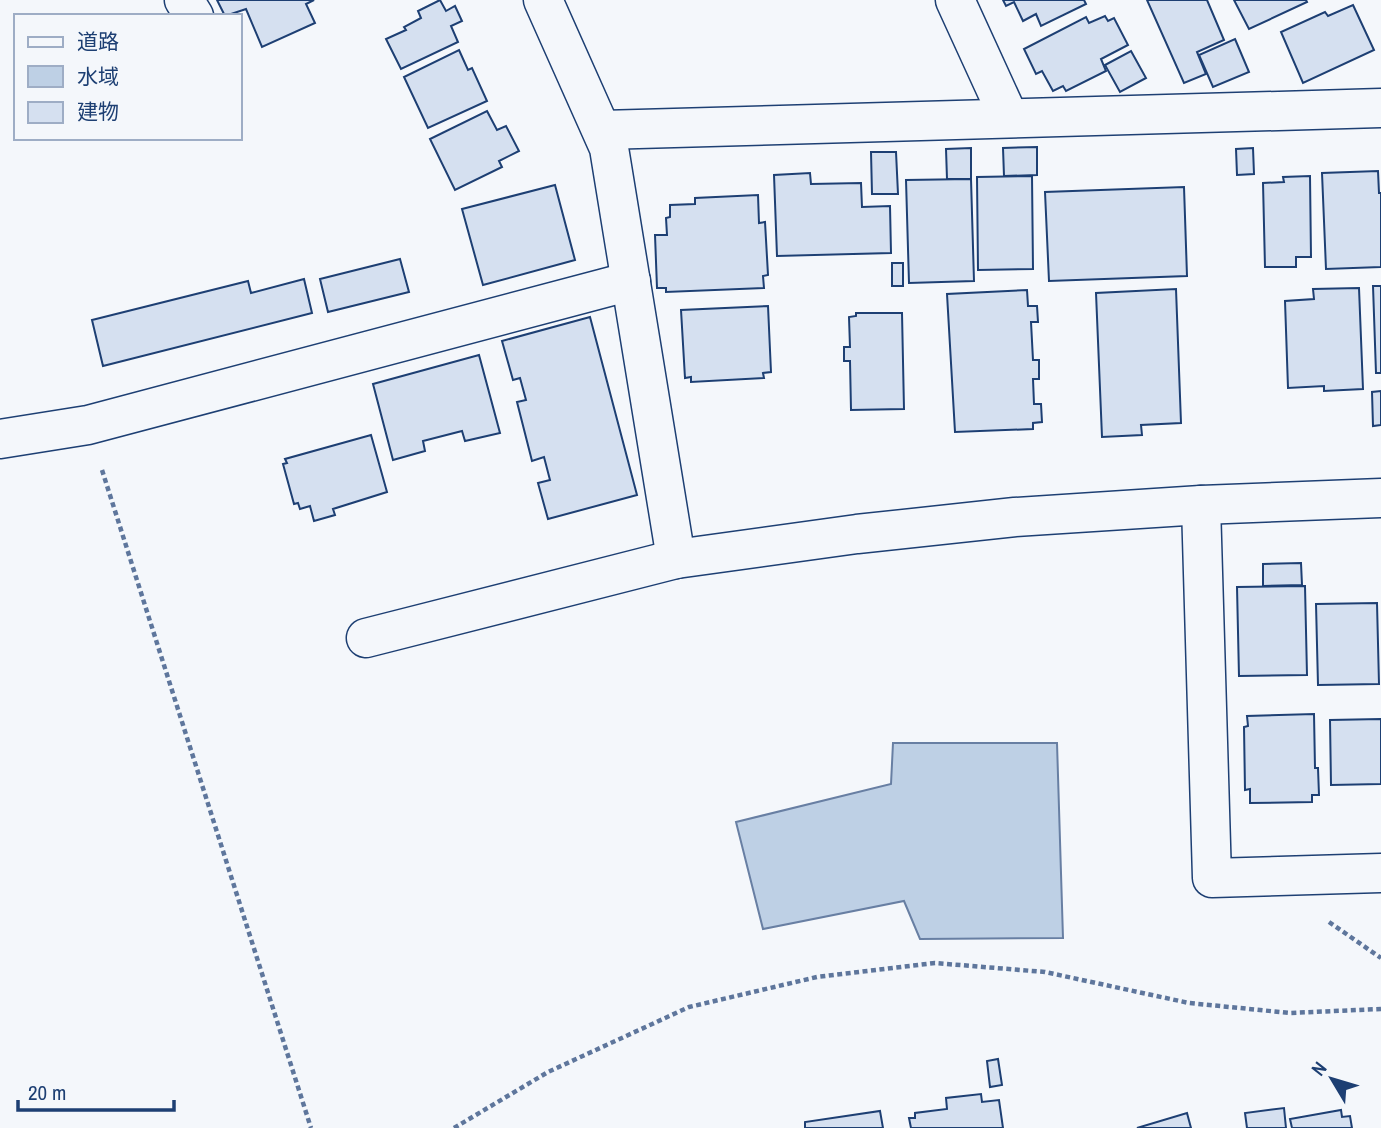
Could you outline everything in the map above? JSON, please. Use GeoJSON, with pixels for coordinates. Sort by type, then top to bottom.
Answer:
{"type":"FeatureCollection","features":[{"type":"Feature","properties":{"kind":"street"},"geometry":{"type":"LineString","coordinates":[[543,0],[610,148],[676,559]]}},
{"type":"Feature","properties":{"kind":"street"},"geometry":{"type":"LineString","coordinates":[[955,0],[1009,118]]}},
{"type":"Feature","properties":{"kind":"street"},"geometry":{"type":"LineString","coordinates":[[601,130],[1381,108]]}},
{"type":"Feature","properties":{"kind":"street"},"geometry":{"type":"LineString","coordinates":[[0,439],[88,425],[631,281]]}},
{"type":"Feature","properties":{"kind":"street"},"geometry":{"type":"LineString","coordinates":[[366,638],[676,559],[858,534],[1015,517],[1201,505],[1381,498]]}},
{"type":"Feature","properties":{"kind":"street"},"geometry":{"type":"LineString","coordinates":[[1201,505],[1212,878],[1381,873]]}},
{"type":"Feature","properties":{"kind":"path"},"geometry":{"type":"LineString","coordinates":[[88,425],[310,1128]]}},
{"type":"Feature","properties":{"kind":"path"},"geometry":{"type":"LineString","coordinates":[[454,1128],[548,1072],[689,1007],[817,977],[935,963],[1045,972],[1189,1003],[1252,1010],[1290,1013],[1381,1009]]}},
{"type":"Feature","properties":{"kind":"water"},"geometry":{"type":"Polygon","coordinates":[[[893,743],[1057,743],[1063,938],[920,939],[904,901],[763,929],[736,822],[891,784],[893,743]]]}},
{"type":"Feature","properties":{"kind":"building"},"geometry":{"type":"Polygon","coordinates":[[[217,0],[314,0],[306,4],[315,23],[262,47],[246,9],[224,14],[217,0]]]}},
{"type":"Feature","properties":{"kind":"building"},"geometry":{"type":"Polygon","coordinates":[[[440,0],[446,11],[455,6],[462,21],[451,26],[458,42],[401,69],[386,39],[406,30],[404,27],[421,18],[418,11],[440,0]]]}},
{"type":"Feature","properties":{"kind":"building"},"geometry":{"type":"Polygon","coordinates":[[[1003,0],[1084,0],[1086,4],[1041,26],[1036,14],[1023,21],[1014,2],[1006,6],[1003,0]]]}},
{"type":"Feature","properties":{"kind":"building"},"geometry":{"type":"Polygon","coordinates":[[[1147,0],[1207,0],[1224,40],[1197,52],[1206,74],[1184,83],[1147,0]]]}},
{"type":"Feature","properties":{"kind":"building"},"geometry":{"type":"Polygon","coordinates":[[[1234,0],[1306,0],[1307,2],[1249,29],[1234,0]]]}},
{"type":"Feature","properties":{"kind":"building"},"geometry":{"type":"Polygon","coordinates":[[[1353,5],[1374,50],[1303,83],[1281,32],[1325,12],[1328,16],[1353,5]]]}},
{"type":"Feature","properties":{"kind":"building"},"geometry":{"type":"Polygon","coordinates":[[[1105,16],[1108,21],[1114,18],[1128,45],[1101,59],[1106,71],[1066,91],[1063,86],[1053,91],[1042,71],[1036,74],[1024,49],[1086,17],[1089,23],[1105,16]]]}},
{"type":"Feature","properties":{"kind":"building"},"geometry":{"type":"Polygon","coordinates":[[[1235,39],[1249,72],[1213,87],[1199,55],[1235,39]]]}},
{"type":"Feature","properties":{"kind":"building"},"geometry":{"type":"Polygon","coordinates":[[[459,50],[468,70],[472,68],[487,101],[428,128],[404,77],[459,50]]]}},
{"type":"Feature","properties":{"kind":"building"},"geometry":{"type":"Polygon","coordinates":[[[1131,51],[1146,78],[1120,92],[1105,65],[1131,51]]]}},
{"type":"Feature","properties":{"kind":"building"},"geometry":{"type":"Polygon","coordinates":[[[487,111],[497,130],[506,126],[519,151],[499,161],[502,167],[455,190],[430,139],[487,111]]]}},
{"type":"Feature","properties":{"kind":"building"},"geometry":{"type":"Polygon","coordinates":[[[1037,147],[1037,175],[1004,176],[1003,148],[1037,147]]]}},
{"type":"Feature","properties":{"kind":"building"},"geometry":{"type":"Polygon","coordinates":[[[971,148],[971,179],[947,179],[946,149],[971,148]]]}},
{"type":"Feature","properties":{"kind":"building"},"geometry":{"type":"Polygon","coordinates":[[[1253,148],[1254,174],[1237,175],[1236,149],[1253,148]]]}},
{"type":"Feature","properties":{"kind":"building"},"geometry":{"type":"Polygon","coordinates":[[[871,152],[896,152],[898,194],[872,194],[871,152]]]}},
{"type":"Feature","properties":{"kind":"building"},"geometry":{"type":"Polygon","coordinates":[[[1378,171],[1381,193],[1381,267],[1326,269],[1322,173],[1378,171]]]}},
{"type":"Feature","properties":{"kind":"building"},"geometry":{"type":"Polygon","coordinates":[[[810,173],[811,184],[861,183],[862,207],[890,206],[891,253],[777,256],[774,175],[810,173]]]}},
{"type":"Feature","properties":{"kind":"building"},"geometry":{"type":"Polygon","coordinates":[[[1032,176],[1033,269],[978,270],[977,177],[1032,176]]]}},
{"type":"Feature","properties":{"kind":"building"},"geometry":{"type":"Polygon","coordinates":[[[1310,176],[1311,257],[1296,257],[1296,267],[1265,267],[1263,183],[1284,182],[1283,177],[1310,176]]]}},
{"type":"Feature","properties":{"kind":"building"},"geometry":{"type":"Polygon","coordinates":[[[971,179],[974,281],[909,283],[906,180],[971,179]]]}},
{"type":"Feature","properties":{"kind":"building"},"geometry":{"type":"Polygon","coordinates":[[[555,185],[575,260],[483,285],[462,209],[555,185]]]}},
{"type":"Feature","properties":{"kind":"building"},"geometry":{"type":"Polygon","coordinates":[[[1184,187],[1187,276],[1049,281],[1045,192],[1184,187]]]}},
{"type":"Feature","properties":{"kind":"building"},"geometry":{"type":"Polygon","coordinates":[[[758,195],[759,223],[765,222],[768,275],[763,276],[764,288],[666,292],[666,288],[657,288],[655,235],[667,235],[666,218],[670,217],[670,205],[695,204],[695,198],[758,195]]]}},
{"type":"Feature","properties":{"kind":"building"},"geometry":{"type":"Polygon","coordinates":[[[400,259],[409,292],[328,312],[320,279],[400,259]]]}},
{"type":"Feature","properties":{"kind":"building"},"geometry":{"type":"Polygon","coordinates":[[[892,263],[903,263],[903,286],[892,286],[892,263]]]}},
{"type":"Feature","properties":{"kind":"building"},"geometry":{"type":"Polygon","coordinates":[[[304,279],[312,313],[103,366],[92,320],[248,281],[251,293],[304,279]]]}},
{"type":"Feature","properties":{"kind":"building"},"geometry":{"type":"Polygon","coordinates":[[[1373,286],[1381,286],[1381,373],[1376,373],[1373,286]]]}},
{"type":"Feature","properties":{"kind":"building"},"geometry":{"type":"Polygon","coordinates":[[[1359,288],[1363,389],[1324,391],[1324,386],[1288,388],[1285,301],[1314,299],[1313,289],[1359,288]]]}},
{"type":"Feature","properties":{"kind":"building"},"geometry":{"type":"Polygon","coordinates":[[[1176,289],[1181,423],[1141,425],[1142,435],[1102,437],[1096,293],[1176,289]]]}},
{"type":"Feature","properties":{"kind":"building"},"geometry":{"type":"Polygon","coordinates":[[[1027,290],[1028,306],[1037,306],[1038,322],[1031,322],[1033,360],[1039,360],[1039,379],[1033,379],[1034,404],[1041,404],[1042,422],[1033,423],[1033,429],[955,432],[947,294],[1027,290]]]}},
{"type":"Feature","properties":{"kind":"building"},"geometry":{"type":"Polygon","coordinates":[[[768,306],[771,372],[763,373],[764,378],[691,382],[691,377],[685,378],[681,310],[768,306]]]}},
{"type":"Feature","properties":{"kind":"building"},"geometry":{"type":"Polygon","coordinates":[[[856,313],[902,313],[904,409],[851,410],[850,361],[844,361],[844,347],[850,347],[849,317],[856,316],[856,313]]]}},
{"type":"Feature","properties":{"kind":"building"},"geometry":{"type":"Polygon","coordinates":[[[590,317],[637,495],[548,519],[538,483],[550,480],[544,457],[532,461],[517,402],[526,400],[520,378],[513,380],[502,341],[590,317]]]}},
{"type":"Feature","properties":{"kind":"building"},"geometry":{"type":"Polygon","coordinates":[[[479,355],[500,433],[465,441],[462,431],[423,441],[425,451],[393,460],[373,384],[479,355]]]}},
{"type":"Feature","properties":{"kind":"building"},"geometry":{"type":"Polygon","coordinates":[[[1381,391],[1381,425],[1373,426],[1372,392],[1381,391]]]}},
{"type":"Feature","properties":{"kind":"building"},"geometry":{"type":"Polygon","coordinates":[[[371,435],[387,492],[333,509],[335,515],[314,521],[310,506],[300,509],[298,503],[294,504],[283,464],[287,463],[285,459],[371,435]]]}},
{"type":"Feature","properties":{"kind":"building"},"geometry":{"type":"Polygon","coordinates":[[[1301,563],[1302,585],[1263,586],[1263,564],[1301,563]]]}},
{"type":"Feature","properties":{"kind":"building"},"geometry":{"type":"Polygon","coordinates":[[[1305,586],[1307,675],[1239,676],[1237,587],[1305,586]]]}},
{"type":"Feature","properties":{"kind":"building"},"geometry":{"type":"Polygon","coordinates":[[[1377,603],[1379,684],[1318,685],[1316,604],[1377,603]]]}},
{"type":"Feature","properties":{"kind":"building"},"geometry":{"type":"Polygon","coordinates":[[[1314,714],[1315,768],[1318,768],[1319,795],[1312,795],[1312,802],[1250,803],[1250,789],[1245,790],[1244,727],[1248,726],[1247,716],[1314,714]]]}},
{"type":"Feature","properties":{"kind":"building"},"geometry":{"type":"Polygon","coordinates":[[[1381,719],[1381,784],[1331,785],[1330,720],[1381,719]]]}},
{"type":"Feature","properties":{"kind":"building"},"geometry":{"type":"Polygon","coordinates":[[[998,1059],[1002,1085],[990,1087],[987,1061],[998,1059]]]}},
{"type":"Feature","properties":{"kind":"building"},"geometry":{"type":"Polygon","coordinates":[[[981,1094],[982,1102],[999,1100],[1003,1128],[911,1128],[909,1118],[915,1118],[915,1113],[947,1109],[946,1098],[981,1094]]]}},
{"type":"Feature","properties":{"kind":"building"},"geometry":{"type":"Polygon","coordinates":[[[1284,1108],[1286,1128],[1247,1128],[1245,1113],[1284,1108]]]}},
{"type":"Feature","properties":{"kind":"building"},"geometry":{"type":"Polygon","coordinates":[[[1341,1110],[1342,1117],[1350,1116],[1352,1128],[1292,1128],[1290,1119],[1341,1110]]]}},
{"type":"Feature","properties":{"kind":"building"},"geometry":{"type":"Polygon","coordinates":[[[880,1111],[883,1128],[805,1128],[805,1122],[880,1111]]]}},
{"type":"Feature","properties":{"kind":"building"},"geometry":{"type":"Polygon","coordinates":[[[1187,1113],[1191,1128],[1137,1128],[1187,1113]]]}}]}
